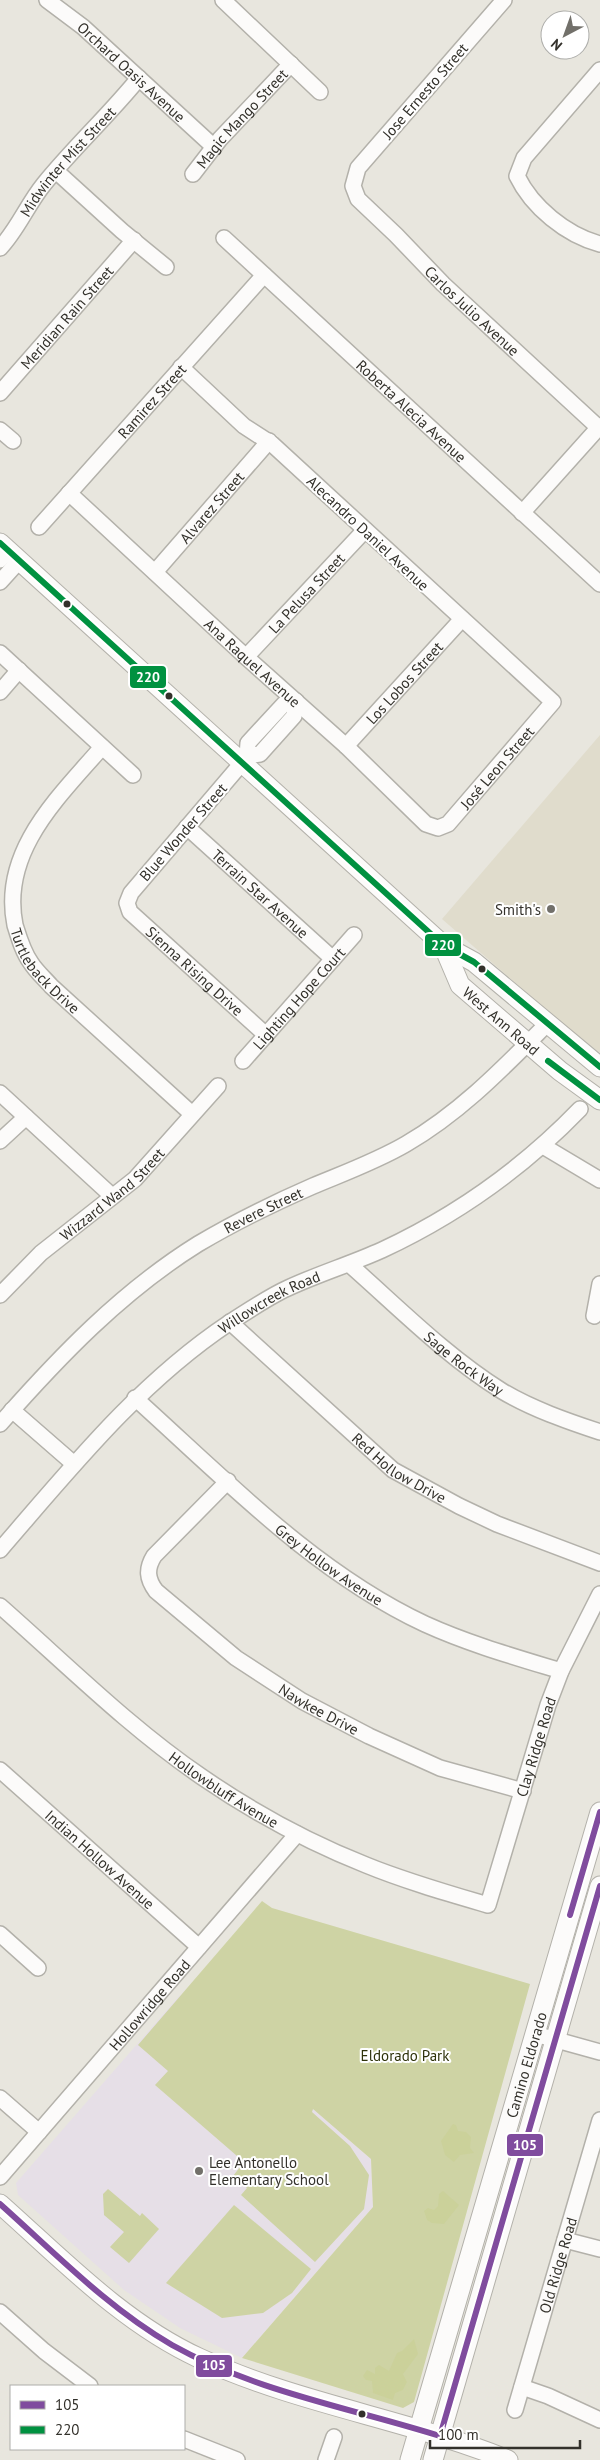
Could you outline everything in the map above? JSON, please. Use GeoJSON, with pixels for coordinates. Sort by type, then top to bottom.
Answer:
{"type":"FeatureCollection","features":[{"type":"Feature","properties":{"kind":"main road","name":"West Ann Road"},"geometry":{"type":"LineString","coordinates":[[7,554],[245,759],[443,945],[474,962],[600,1067]]}},
{"type":"Feature","properties":{"kind":"main road","name":"West Ann Road"},"geometry":{"type":"LineString","coordinates":[[443,945],[460,985],[560,1072],[600,1100]]}},
{"type":"Feature","properties":{"kind":"main road","name":"Camino Eldorado"},"geometry":{"type":"LineString","coordinates":[[410,2460],[600,1812]]}},
{"type":"Feature","properties":{"kind":"main road","name":"Camino Eldorado"},"geometry":{"type":"LineString","coordinates":[[433,2460],[600,1886]]}},
{"type":"Feature","properties":{"kind":"main road"},"geometry":{"type":"LineString","coordinates":[[0,2204],[109,2302],[145,2327],[198,2358],[263,2385],[419,2429],[508,2460]]}},
{"type":"Feature","properties":{"kind":"street","name":"Orchard Oasis Avenue"},"geometry":{"type":"LineString","coordinates":[[47,0],[83,26],[214,148]]}},
{"type":"Feature","properties":{"kind":"street"},"geometry":{"type":"LineString","coordinates":[[223,0],[320,92]]}},
{"type":"Feature","properties":{"kind":"street","name":"Jose Ernesto Street"},"geometry":{"type":"LineString","coordinates":[[353,186],[358,168],[504,0]]}},
{"type":"Feature","properties":{"kind":"street","name":"Magic Mango Street"},"geometry":{"type":"LineString","coordinates":[[193,174],[290,64]]}},
{"type":"Feature","properties":{"kind":"street"},"geometry":{"type":"LineString","coordinates":[[600,70],[524,158],[517,176],[524,191],[565,229],[575,236],[600,244]]}},
{"type":"Feature","properties":{"kind":"street","name":"Midwinter Mist Street"},"geometry":{"type":"LineString","coordinates":[[0,248],[13,232],[28,204],[139,78]]}},
{"type":"Feature","properties":{"kind":"street"},"geometry":{"type":"LineString","coordinates":[[56,171],[166,267]]}},
{"type":"Feature","properties":{"kind":"street","name":"Carlos Julio Avenue"},"geometry":{"type":"LineString","coordinates":[[353,186],[358,199],[443,284],[600,427]]}},
{"type":"Feature","properties":{"kind":"street","name":"Roberta Alecia Avenue"},"geometry":{"type":"LineString","coordinates":[[224,238],[600,584]]}},
{"type":"Feature","properties":{"kind":"street","name":"Meridian Rain Street"},"geometry":{"type":"LineString","coordinates":[[0,393],[134,240]]}},
{"type":"Feature","properties":{"kind":"street","name":"Ramirez Street"},"geometry":{"type":"LineString","coordinates":[[39,527],[264,275]]}},
{"type":"Feature","properties":{"kind":"street","name":"Alecandro Daniel Avenue"},"geometry":{"type":"LineString","coordinates":[[181,368],[244,426],[269,442],[553,702]]}},
{"type":"Feature","properties":{"kind":"street"},"geometry":{"type":"LineString","coordinates":[[522,514],[600,427]]}},
{"type":"Feature","properties":{"kind":"street"},"geometry":{"type":"LineString","coordinates":[[0,430],[13,441]]}},
{"type":"Feature","properties":{"kind":"street","name":"Alvarez Street"},"geometry":{"type":"LineString","coordinates":[[155,572],[269,442]]}},
{"type":"Feature","properties":{"kind":"street","name":"Ana Raquel Avenue"},"geometry":{"type":"LineString","coordinates":[[69,492],[246,657],[346,746],[426,824],[438,828]]}},
{"type":"Feature","properties":{"kind":"street","name":"La Pelusa Street"},"geometry":{"type":"LineString","coordinates":[[246,657],[365,530]]}},
{"type":"Feature","properties":{"kind":"street"},"geometry":{"type":"LineString","coordinates":[[0,582],[7,554]]}},
{"type":"Feature","properties":{"kind":"street","name":"Los Lobos Street"},"geometry":{"type":"LineString","coordinates":[[346,746],[462,619]]}},
{"type":"Feature","properties":{"kind":"street"},"geometry":{"type":"LineString","coordinates":[[0,653],[133,775]]}},
{"type":"Feature","properties":{"kind":"street"},"geometry":{"type":"LineString","coordinates":[[0,692],[19,670]]}},
{"type":"Feature","properties":{"kind":"street","name":"Blue Wonder Street"},"geometry":{"type":"LineString","coordinates":[[127,903],[131,893],[245,759],[248,743],[284,704],[296,701]]}},
{"type":"Feature","properties":{"kind":"street","name":"José Leon Street"},"geometry":{"type":"LineString","coordinates":[[438,828],[448,824],[553,702]]}},
{"type":"Feature","properties":{"kind":"street","name":"Turtleback Drive"},"geometry":{"type":"LineString","coordinates":[[102,747],[34,826],[22,846],[12,874],[11,910],[19,940],[31,963],[72,1006],[192,1114]]}},
{"type":"Feature","properties":{"kind":"street","name":"Terrain Star Avenue"},"geometry":{"type":"LineString","coordinates":[[186,827],[333,959]]}},
{"type":"Feature","properties":{"kind":"street","name":"Sienna Rising Drive"},"geometry":{"type":"LineString","coordinates":[[127,903],[130,912],[266,1036]]}},
{"type":"Feature","properties":{"kind":"street","name":"Lighting Hope Court"},"geometry":{"type":"LineString","coordinates":[[243,1061],[354,935]]}},
{"type":"Feature","properties":{"kind":"street","name":"Revere Street"},"geometry":{"type":"LineString","coordinates":[[0,1424],[85,1333],[171,1263],[199,1244],[271,1205],[364,1165],[417,1138],[476,1094],[547,1024]]}},
{"type":"Feature","properties":{"kind":"street","name":"Wizzard Wand Street"},"geometry":{"type":"LineString","coordinates":[[0,1295],[41,1253],[135,1179],[218,1086]]}},
{"type":"Feature","properties":{"kind":"street"},"geometry":{"type":"LineString","coordinates":[[0,1093],[112,1196]]}},
{"type":"Feature","properties":{"kind":"street","name":"Willowcreek Road"},"geometry":{"type":"LineString","coordinates":[[0,1550],[74,1464],[135,1398],[182,1356],[230,1322],[286,1288],[350,1264],[429,1227],[484,1194],[543,1146],[580,1109]]}},
{"type":"Feature","properties":{"kind":"street"},"geometry":{"type":"LineString","coordinates":[[0,1141],[26,1117]]}},
{"type":"Feature","properties":{"kind":"street"},"geometry":{"type":"LineString","coordinates":[[543,1146],[600,1180]]}},
{"type":"Feature","properties":{"kind":"street","name":"Sage Rock Way"},"geometry":{"type":"LineString","coordinates":[[350,1264],[461,1363],[503,1392],[550,1415],[600,1432]]}},
{"type":"Feature","properties":{"kind":"street"},"geometry":{"type":"LineString","coordinates":[[594,1316],[600,1284]]}},
{"type":"Feature","properties":{"kind":"street","name":"Red Hollow Drive"},"geometry":{"type":"LineString","coordinates":[[230,1322],[393,1470],[459,1506],[497,1524],[600,1563]]}},
{"type":"Feature","properties":{"kind":"street","name":"Grey Hollow Avenue"},"geometry":{"type":"LineString","coordinates":[[135,1398],[308,1550],[360,1587],[424,1623],[483,1647],[561,1671]]}},
{"type":"Feature","properties":{"kind":"street"},"geometry":{"type":"LineString","coordinates":[[12,1410],[74,1464]]}},
{"type":"Feature","properties":{"kind":"street","name":"Nawkee Drive"},"geometry":{"type":"LineString","coordinates":[[228,1481],[154,1556],[149,1565],[148,1573],[150,1583],[156,1591],[236,1658],[302,1701],[369,1736],[440,1768],[523,1791]]}},
{"type":"Feature","properties":{"kind":"street","name":"Clay Ridge Road"},"geometry":{"type":"LineString","coordinates":[[488,1905],[548,1705],[561,1671],[600,1594]]}},
{"type":"Feature","properties":{"kind":"street","name":"Hollowbluff Avenue"},"geometry":{"type":"LineString","coordinates":[[0,1606],[154,1741],[202,1777],[252,1809],[297,1834],[365,1865],[406,1880],[488,1905]]}},
{"type":"Feature","properties":{"kind":"street","name":"Indian Hollow Avenue"},"geometry":{"type":"LineString","coordinates":[[0,1770],[199,1947]]}},
{"type":"Feature","properties":{"kind":"street","name":"Hollowridge Road"},"geometry":{"type":"LineString","coordinates":[[0,2177],[297,1834]]}},
{"type":"Feature","properties":{"kind":"street"},"geometry":{"type":"LineString","coordinates":[[0,1934],[38,1968]]}},
{"type":"Feature","properties":{"kind":"street"},"geometry":{"type":"LineString","coordinates":[[534,2034],[600,2052]]}},
{"type":"Feature","properties":{"kind":"street"},"geometry":{"type":"LineString","coordinates":[[0,2098],[39,2132]]}},
{"type":"Feature","properties":{"kind":"street","name":"Old Ridge Road"},"geometry":{"type":"LineString","coordinates":[[515,2410],[600,2120]]}},
{"type":"Feature","properties":{"kind":"street"},"geometry":{"type":"LineString","coordinates":[[565,2240],[600,2249]]}},
{"type":"Feature","properties":{"kind":"street"},"geometry":{"type":"LineString","coordinates":[[0,2312],[44,2351],[89,2385]]}},
{"type":"Feature","properties":{"kind":"street"},"geometry":{"type":"LineString","coordinates":[[522,2387],[548,2396],[600,2420]]}},
{"type":"Feature","properties":{"kind":"street"},"geometry":{"type":"LineString","coordinates":[[326,2460],[334,2437]]}},
{"type":"Feature","properties":{"kind":"street"},"geometry":{"type":"LineString","coordinates":[[185,2439],[238,2460]]}},
{"type":"Feature","properties":{"kind":"shaded area"},"geometry":{"type":"Polygon","coordinates":[[[600,735],[600,1053],[567,1028],[442,919],[600,735]]]}},
{"type":"Feature","properties":{"kind":"shaded area","name":"Lee Antonello Elementary School"},"geometry":{"type":"Polygon","coordinates":[[[180,1995],[371,2159],[373,2207],[242,2358],[180,2328],[124,2290],[18,2195],[16,2183],[180,1995]]]}},
{"type":"Feature","properties":{"kind":"green space","name":"Eldorado Park"},"geometry":{"type":"Polygon","coordinates":[[[262,1901],[272,1908],[530,1984],[414,2402],[403,2408],[242,2358],[373,2207],[371,2159],[313,2109],[312,2112],[350,2146],[369,2175],[364,2209],[315,2262],[241,2195],[247,2188],[233,2176],[244,2162],[155,2085],[168,2071],[138,2045],[262,1901]]]}},
{"type":"Feature","properties":{"kind":"green space"},"geometry":{"type":"Polygon","coordinates":[[[453,2124],[456,2125],[458,2131],[466,2132],[471,2137],[470,2148],[474,2153],[460,2155],[454,2162],[445,2155],[441,2141],[453,2124]]]}},
{"type":"Feature","properties":{"kind":"green space"},"geometry":{"type":"Polygon","coordinates":[[[108,2189],[140,2216],[142,2213],[159,2229],[129,2263],[110,2247],[124,2232],[104,2215],[103,2194],[108,2189]]]}},
{"type":"Feature","properties":{"kind":"green space"},"geometry":{"type":"Polygon","coordinates":[[[443,2191],[459,2205],[444,2224],[432,2223],[427,2220],[424,2211],[428,2208],[434,2210],[438,2206],[439,2194],[443,2191]]]}},
{"type":"Feature","properties":{"kind":"green space"},"geometry":{"type":"Polygon","coordinates":[[[234,2205],[311,2269],[292,2293],[263,2313],[222,2318],[166,2283],[234,2205]]]}},
{"type":"Feature","properties":{"kind":"green space"},"geometry":{"type":"Polygon","coordinates":[[[414,2339],[418,2354],[403,2374],[407,2382],[403,2390],[395,2393],[393,2400],[373,2393],[372,2381],[366,2380],[363,2376],[367,2370],[375,2374],[375,2368],[379,2365],[389,2371],[397,2353],[402,2351],[414,2339]]]}},
{"type":"Feature","properties":{"kind":"transit line","name":"220"},"geometry":{"type":"LineString","coordinates":[[0,543],[443,945],[474,962],[600,1067]]}},
{"type":"Feature","properties":{"kind":"transit line","name":"220"},"geometry":{"type":"LineString","coordinates":[[548,1061],[600,1100]]}},
{"type":"Feature","properties":{"kind":"transit line","name":"105"},"geometry":{"type":"LineString","coordinates":[[570,1915],[600,1812]]}},
{"type":"Feature","properties":{"kind":"transit line","name":"105"},"geometry":{"type":"LineString","coordinates":[[0,2204],[104,2297],[148,2330],[172,2345],[203,2361],[269,2387],[440,2436],[600,1886]]}},
{"type":"Feature","properties":{"kind":"place","name":"Smith's"},"geometry":{"type":"Point","coordinates":[551,909]}},
{"type":"Feature","properties":{"kind":"place","name":"Lee Antonello Elementary School"},"geometry":{"type":"Point","coordinates":[199,2171]}}]}
